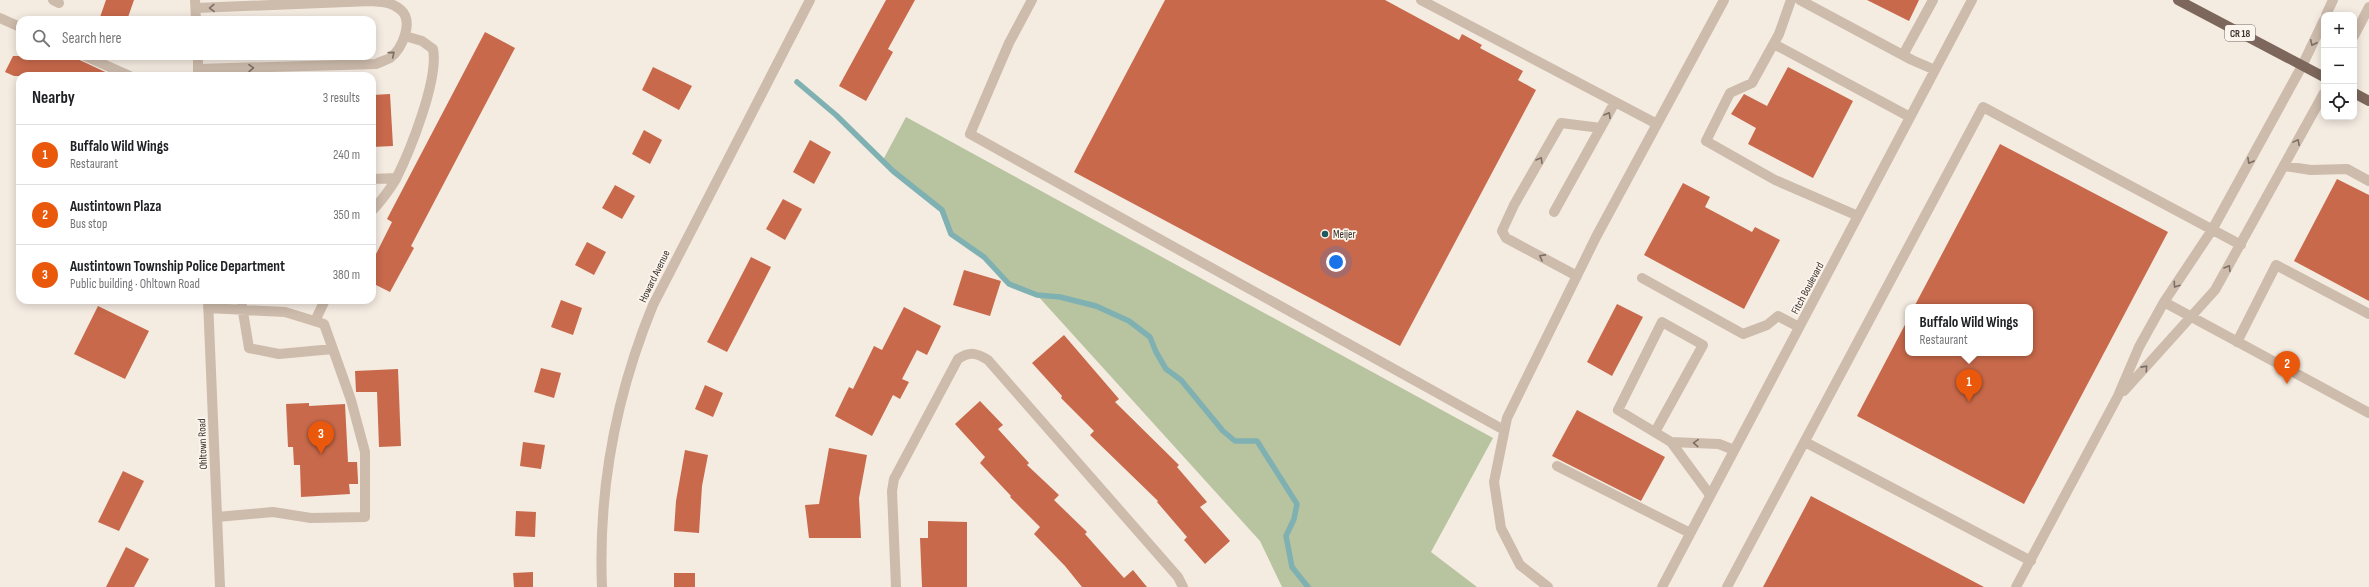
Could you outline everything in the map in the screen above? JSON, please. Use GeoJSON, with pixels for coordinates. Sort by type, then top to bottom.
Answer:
{"type":"FeatureCollection","features":[{"type":"Feature","properties":{"kind":"main road","name":"CR 18"},"geometry":{"type":"LineString","coordinates":[[2178,0],[2321,76]]}},
{"type":"Feature","properties":{"kind":"main road"},"geometry":{"type":"LineString","coordinates":[[2357,95],[2369,101]]}},
{"type":"Feature","properties":{"kind":"street","name":"Howard Avenue"},"geometry":{"type":"LineString","coordinates":[[602,587],[603,500],[611,439],[628,373],[638,342],[663,284],[810,0]]}},
{"type":"Feature","properties":{"kind":"street"},"geometry":{"type":"LineString","coordinates":[[1032,0],[1009,43],[970,134],[1504,430]]}},
{"type":"Feature","properties":{"kind":"street"},"geometry":{"type":"LineString","coordinates":[[1421,0],[1658,124]]}},
{"type":"Feature","properties":{"kind":"street"},"geometry":{"type":"LineString","coordinates":[[1548,587],[1520,565],[1501,528],[1494,482],[1507,418],[1576,276],[1724,0]]}},
{"type":"Feature","properties":{"kind":"street"},"geometry":{"type":"LineString","coordinates":[[1791,0],[1774,44],[1752,83],[1730,94],[1706,141],[1775,180],[1858,216]]}},
{"type":"Feature","properties":{"kind":"street"},"geometry":{"type":"LineString","coordinates":[[1800,0],[1903,55],[1935,70]]}},
{"type":"Feature","properties":{"kind":"street"},"geometry":{"type":"LineString","coordinates":[[1903,55],[1933,0]]}},
{"type":"Feature","properties":{"kind":"street","name":"Fitch Boulevard"},"geometry":{"type":"LineString","coordinates":[[1662,587],[1972,0]]}},
{"type":"Feature","properties":{"kind":"street"},"geometry":{"type":"LineString","coordinates":[[2327,12],[2333,0]]}},
{"type":"Feature","properties":{"kind":"street"},"geometry":{"type":"LineString","coordinates":[[196,16],[195,4],[371,1],[388,2],[402,10],[406,20],[405,36],[399,49],[390,58],[376,64],[218,72]]}},
{"type":"Feature","properties":{"kind":"street"},"geometry":{"type":"LineString","coordinates":[[2357,30],[2369,7]]}},
{"type":"Feature","properties":{"kind":"street"},"geometry":{"type":"LineString","coordinates":[[0,18],[16,25]]}},
{"type":"Feature","properties":{"kind":"street"},"geometry":{"type":"LineString","coordinates":[[2016,587],[2118,396],[2139,347],[2164,302],[2212,230],[2302,66],[2321,26]]}},
{"type":"Feature","properties":{"kind":"street"},"geometry":{"type":"LineString","coordinates":[[376,207],[385,197],[396,178],[426,102],[435,61],[433,49],[422,41],[405,36]]}},
{"type":"Feature","properties":{"kind":"street"},"geometry":{"type":"LineString","coordinates":[[1774,44],[1910,117]]}},
{"type":"Feature","properties":{"kind":"street"},"geometry":{"type":"LineString","coordinates":[[94,60],[121,72]]}},
{"type":"Feature","properties":{"kind":"street"},"geometry":{"type":"LineString","coordinates":[[198,60],[198,72]]}},
{"type":"Feature","properties":{"kind":"street"},"geometry":{"type":"LineString","coordinates":[[2118,396],[2215,290],[2321,98]]}},
{"type":"Feature","properties":{"kind":"street"},"geometry":{"type":"LineString","coordinates":[[1554,212],[1615,102]]}},
{"type":"Feature","properties":{"kind":"street"},"geometry":{"type":"LineString","coordinates":[[1727,587],[1983,107],[2241,245]]}},
{"type":"Feature","properties":{"kind":"street"},"geometry":{"type":"LineString","coordinates":[[1576,276],[1506,238],[1502,231],[1514,205],[1561,123],[1601,128]]}},
{"type":"Feature","properties":{"kind":"street"},"geometry":{"type":"LineString","coordinates":[[2284,166],[2311,170],[2347,169],[2369,181]]}},
{"type":"Feature","properties":{"kind":"street"},"geometry":{"type":"LineString","coordinates":[[376,179],[396,178]]}},
{"type":"Feature","properties":{"kind":"street"},"geometry":{"type":"LineString","coordinates":[[2236,342],[2276,265],[2369,314]]}},
{"type":"Feature","properties":{"kind":"street"},"geometry":{"type":"LineString","coordinates":[[1642,278],[1743,334],[1767,325],[1778,316],[1799,327]]}},
{"type":"Feature","properties":{"kind":"street"},"geometry":{"type":"LineString","coordinates":[[2164,302],[2369,413]]}},
{"type":"Feature","properties":{"kind":"street"},"geometry":{"type":"LineString","coordinates":[[208,304],[241,305],[285,312],[324,324],[351,400],[365,452],[365,517],[311,518],[273,512],[217,517]]}},
{"type":"Feature","properties":{"kind":"street","name":"Ohltown Road"},"geometry":{"type":"LineString","coordinates":[[208,304],[220,587]]}},
{"type":"Feature","properties":{"kind":"street"},"geometry":{"type":"LineString","coordinates":[[316,321],[323,304]]}},
{"type":"Feature","properties":{"kind":"street"},"geometry":{"type":"LineString","coordinates":[[241,305],[249,348],[279,354],[333,349]]}},
{"type":"Feature","properties":{"kind":"street"},"geometry":{"type":"LineString","coordinates":[[1655,432],[1702,345],[1662,322],[1618,410],[1671,442],[1710,495]]}},
{"type":"Feature","properties":{"kind":"street"},"geometry":{"type":"LineString","coordinates":[[896,587],[892,491],[894,478],[958,359],[966,354],[977,353],[988,360],[1178,577],[1183,587]]}},
{"type":"Feature","properties":{"kind":"street"},"geometry":{"type":"LineString","coordinates":[[1671,442],[1719,444],[1734,450]]}},
{"type":"Feature","properties":{"kind":"street"},"geometry":{"type":"LineString","coordinates":[[1805,442],[2031,561]]}},
{"type":"Feature","properties":{"kind":"street"},"geometry":{"type":"LineString","coordinates":[[1556,466],[1690,533]]}},
{"type":"Feature","properties":{"kind":"green space"},"geometry":{"type":"Polygon","coordinates":[[[906,117],[1493,438],[1431,552],[1477,587],[1282,587],[1260,541],[1037,295],[1009,284],[984,257],[951,234],[942,210],[883,160],[906,117]]]}},
{"type":"Feature","properties":{"kind":"building"},"geometry":{"type":"Polygon","coordinates":[[[106,0],[134,0],[128,16],[100,16],[106,0]]]}},
{"type":"Feature","properties":{"kind":"building"},"geometry":{"type":"Polygon","coordinates":[[[886,0],[915,0],[888,49],[893,52],[866,101],[839,86],[886,0]]]}},
{"type":"Feature","properties":{"kind":"building","name":"Meijer"},"geometry":{"type":"Polygon","coordinates":[[[1165,0],[1385,0],[1459,40],[1462,34],[1482,45],[1480,48],[1523,71],[1518,80],[1536,90],[1400,346],[1074,172],[1165,0]]]}},
{"type":"Feature","properties":{"kind":"building"},"geometry":{"type":"Polygon","coordinates":[[[1867,0],[1919,0],[1909,21],[1867,0]]]}},
{"type":"Feature","properties":{"kind":"building"},"geometry":{"type":"Polygon","coordinates":[[[485,32],[515,48],[411,246],[414,248],[390,292],[376,285],[376,254],[392,222],[387,219],[485,32]]]}},
{"type":"Feature","properties":{"kind":"building"},"geometry":{"type":"Polygon","coordinates":[[[13,56],[16,56],[16,60],[80,60],[105,72],[16,72],[16,76],[14,76],[5,72],[13,56]]]}},
{"type":"Feature","properties":{"kind":"building"},"geometry":{"type":"Polygon","coordinates":[[[653,67],[692,86],[679,110],[642,90],[653,67]]]}},
{"type":"Feature","properties":{"kind":"building"},"geometry":{"type":"Polygon","coordinates":[[[1788,67],[1853,101],[1813,178],[1748,144],[1756,128],[1731,114],[1744,94],[1767,106],[1788,67]]]}},
{"type":"Feature","properties":{"kind":"building"},"geometry":{"type":"Polygon","coordinates":[[[390,94],[393,146],[376,147],[376,95],[390,94]]]}},
{"type":"Feature","properties":{"kind":"building"},"geometry":{"type":"Polygon","coordinates":[[[644,130],[662,140],[650,164],[632,154],[644,130]]]}},
{"type":"Feature","properties":{"kind":"building"},"geometry":{"type":"Polygon","coordinates":[[[810,140],[831,152],[814,184],[793,172],[810,140]]]}},
{"type":"Feature","properties":{"kind":"building"},"geometry":{"type":"Polygon","coordinates":[[[2000,144],[2168,232],[2024,504],[1857,416],[1905,325],[1905,356],[2033,356],[2033,304],[1916,304],[2000,144]]]}},
{"type":"Feature","properties":{"kind":"building"},"geometry":{"type":"Polygon","coordinates":[[[2337,179],[2369,195],[2369,301],[2294,261],[2337,179]]]}},
{"type":"Feature","properties":{"kind":"building"},"geometry":{"type":"Polygon","coordinates":[[[1683,183],[1710,197],[1705,207],[1752,232],[1755,227],[1780,240],[1744,309],[1644,255],[1683,183]]]}},
{"type":"Feature","properties":{"kind":"building"},"geometry":{"type":"Polygon","coordinates":[[[615,185],[635,196],[622,219],[602,208],[615,185]]]}},
{"type":"Feature","properties":{"kind":"building"},"geometry":{"type":"Polygon","coordinates":[[[783,199],[802,209],[785,240],[766,229],[783,199]]]}},
{"type":"Feature","properties":{"kind":"building"},"geometry":{"type":"Polygon","coordinates":[[[587,242],[606,252],[594,275],[575,265],[587,242]]]}},
{"type":"Feature","properties":{"kind":"building"},"geometry":{"type":"Polygon","coordinates":[[[751,257],[771,267],[727,352],[707,342],[751,257]]]}},
{"type":"Feature","properties":{"kind":"building"},"geometry":{"type":"Polygon","coordinates":[[[964,270],[1001,281],[990,316],[953,305],[964,270]]]}},
{"type":"Feature","properties":{"kind":"building"},"geometry":{"type":"Polygon","coordinates":[[[561,300],[582,308],[573,335],[551,327],[561,300]]]}},
{"type":"Feature","properties":{"kind":"building"},"geometry":{"type":"Polygon","coordinates":[[[1617,304],[1643,317],[1612,376],[1587,362],[1617,304]]]}},
{"type":"Feature","properties":{"kind":"building"},"geometry":{"type":"Polygon","coordinates":[[[98,306],[149,331],[125,379],[74,354],[98,306]]]}},
{"type":"Feature","properties":{"kind":"building"},"geometry":{"type":"Polygon","coordinates":[[[904,307],[941,326],[927,355],[917,350],[902,379],[909,382],[900,399],[893,395],[872,436],[835,416],[849,387],[853,389],[874,346],[882,350],[904,307]]]}},
{"type":"Feature","properties":{"kind":"building"},"geometry":{"type":"Polygon","coordinates":[[[1064,335],[1119,399],[1115,402],[1179,465],[1177,467],[1207,502],[1200,507],[1230,541],[1205,564],[1184,540],[1187,537],[1157,502],[1158,501],[1090,435],[1094,431],[1061,398],[1062,396],[1032,363],[1064,335]]]}},
{"type":"Feature","properties":{"kind":"building"},"geometry":{"type":"Polygon","coordinates":[[[541,368],[561,373],[554,398],[534,392],[541,368]]]}},
{"type":"Feature","properties":{"kind":"building"},"geometry":{"type":"Polygon","coordinates":[[[398,369],[401,446],[379,447],[377,392],[356,392],[355,371],[398,369]]]}},
{"type":"Feature","properties":{"kind":"building"},"geometry":{"type":"Polygon","coordinates":[[[705,385],[723,393],[713,417],[695,409],[705,385]]]}},
{"type":"Feature","properties":{"kind":"building"},"geometry":{"type":"Polygon","coordinates":[[[980,401],[1003,425],[998,429],[1029,463],[1027,465],[1059,495],[1054,500],[1087,532],[1085,534],[1124,578],[1133,570],[1147,587],[1082,587],[1065,566],[1034,534],[1040,527],[1010,497],[1011,496],[980,463],[985,457],[955,424],[980,401]]]}},
{"type":"Feature","properties":{"kind":"building"},"geometry":{"type":"Polygon","coordinates":[[[309,403],[309,406],[345,404],[348,462],[357,462],[358,480],[358,484],[349,484],[350,494],[301,497],[300,465],[294,465],[293,447],[288,447],[286,404],[309,403]]]}},
{"type":"Feature","properties":{"kind":"building"},"geometry":{"type":"Polygon","coordinates":[[[1577,410],[1665,457],[1641,501],[1552,456],[1577,410]]]}},
{"type":"Feature","properties":{"kind":"building"},"geometry":{"type":"Polygon","coordinates":[[[523,442],[545,445],[541,469],[520,466],[523,442]]]}},
{"type":"Feature","properties":{"kind":"building"},"geometry":{"type":"Polygon","coordinates":[[[829,448],[867,455],[859,498],[861,538],[809,538],[805,505],[819,504],[829,448]]]}},
{"type":"Feature","properties":{"kind":"building"},"geometry":{"type":"Polygon","coordinates":[[[685,450],[708,455],[702,486],[699,533],[674,531],[676,501],[685,450]]]}},
{"type":"Feature","properties":{"kind":"building"},"geometry":{"type":"Polygon","coordinates":[[[123,471],[144,481],[119,531],[98,522],[123,471]]]}},
{"type":"Feature","properties":{"kind":"building"},"geometry":{"type":"Polygon","coordinates":[[[1811,496],[1984,587],[1763,587],[1811,496]]]}},
{"type":"Feature","properties":{"kind":"building"},"geometry":{"type":"Polygon","coordinates":[[[516,511],[536,512],[535,537],[515,536],[516,511]]]}},
{"type":"Feature","properties":{"kind":"building"},"geometry":{"type":"Polygon","coordinates":[[[928,521],[967,522],[967,587],[922,587],[920,538],[928,538],[928,521]]]}},
{"type":"Feature","properties":{"kind":"building"},"geometry":{"type":"Polygon","coordinates":[[[126,547],[149,559],[134,587],[106,587],[126,547]]]}},
{"type":"Feature","properties":{"kind":"building"},"geometry":{"type":"Polygon","coordinates":[[[533,572],[533,587],[514,587],[513,573],[533,572]]]}},
{"type":"Feature","properties":{"kind":"building"},"geometry":{"type":"Polygon","coordinates":[[[674,573],[695,573],[695,587],[674,587],[674,573]]]}},
{"type":"Feature","properties":{"kind":"waterway"},"geometry":{"type":"LineString","coordinates":[[797,82],[836,115],[893,171],[942,210],[951,234],[984,257],[1009,284],[1037,295],[1060,297],[1096,306],[1129,321],[1150,337],[1156,352],[1166,369],[1181,380],[1223,431],[1235,441],[1257,441],[1297,504],[1294,519],[1286,536],[1292,567],[1308,587]]}},
{"type":"Feature","properties":{"kind":"place","name":"Meijer"},"geometry":{"type":"Point","coordinates":[1325,234]}},
{"type":"Feature","properties":{"kind":"place","name":"Austintown Plaza"},"geometry":{"type":"Point","coordinates":[2287,384]}},
{"type":"Feature","properties":{"kind":"place","name":"Buffalo Wild Wings"},"geometry":{"type":"Point","coordinates":[1969,402]}},
{"type":"Feature","properties":{"kind":"place","name":"Austintown Township Police Department"},"geometry":{"type":"Point","coordinates":[321,454]}}]}
